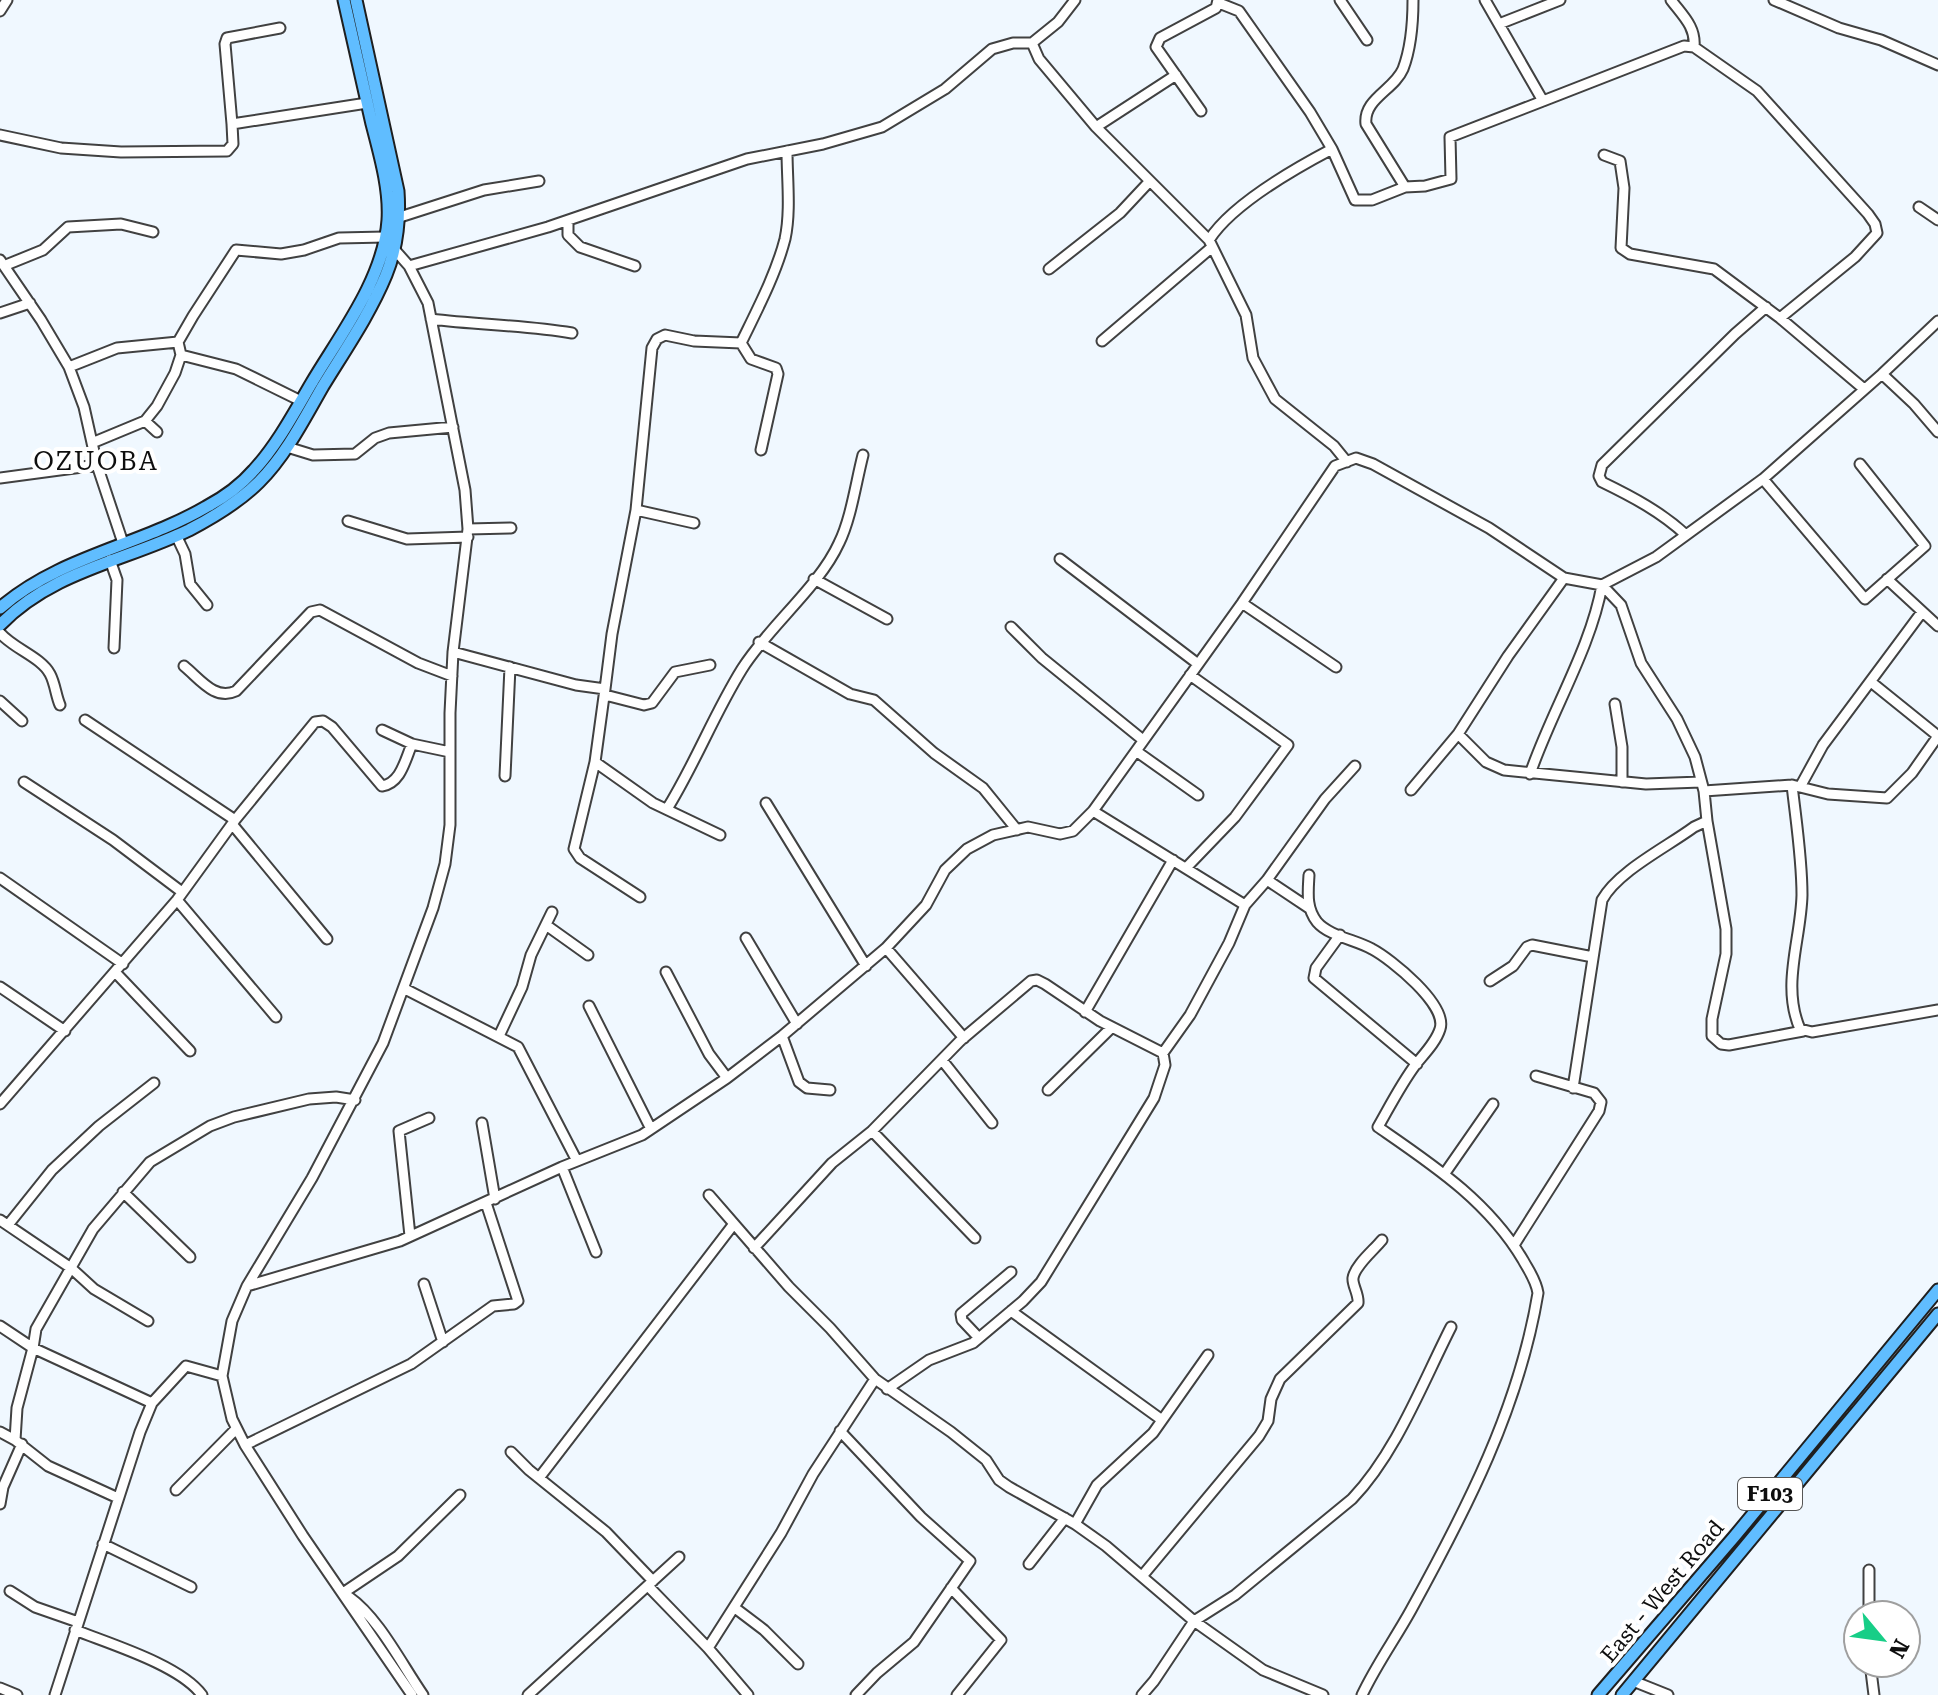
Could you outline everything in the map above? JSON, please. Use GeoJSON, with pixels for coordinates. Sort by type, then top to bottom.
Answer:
{"type":"FeatureCollection","features":[{"type":"Feature","properties":{"kind":"main road"},"geometry":{"type":"LineString","coordinates":[[1,605],[50,574],[184,520],[229,492],[263,459],[364,294],[375,270],[388,220],[386,192],[344,0]]}},
{"type":"Feature","properties":{"kind":"main road"},"geometry":{"type":"LineString","coordinates":[[0,625],[55,584],[176,535],[238,502],[261,480],[287,447],[375,298],[387,274],[400,217],[398,191],[356,0]]}},
{"type":"Feature","properties":{"kind":"main road","name":"East - West Road"},"geometry":{"type":"LineString","coordinates":[[1598,1695],[1724,1549],[1938,1290]]}},
{"type":"Feature","properties":{"kind":"main road","name":"East - West Road"},"geometry":{"type":"LineString","coordinates":[[1622,1695],[1938,1314]]}},
{"type":"Feature","properties":{"kind":"street"},"geometry":{"type":"LineString","coordinates":[[0,11],[7,0]]}},
{"type":"Feature","properties":{"kind":"street"},"geometry":{"type":"LineString","coordinates":[[409,266],[568,221],[747,159],[882,127],[945,89],[992,49],[1013,43],[1032,43],[1058,22],[1075,0]]}},
{"type":"Feature","properties":{"kind":"street"},"geometry":{"type":"LineString","coordinates":[[1340,0],[1367,40]]}},
{"type":"Feature","properties":{"kind":"street"},"geometry":{"type":"LineString","coordinates":[[1405,187],[1366,124],[1365,115],[1402,72],[1413,0]]}},
{"type":"Feature","properties":{"kind":"street"},"geometry":{"type":"LineString","coordinates":[[1485,0],[1543,101]]}},
{"type":"Feature","properties":{"kind":"street"},"geometry":{"type":"LineString","coordinates":[[1499,24],[1560,0]]}},
{"type":"Feature","properties":{"kind":"street"},"geometry":{"type":"LineString","coordinates":[[1671,0],[1692,26],[1694,47]]}},
{"type":"Feature","properties":{"kind":"street"},"geometry":{"type":"LineString","coordinates":[[1774,0],[1938,65]]}},
{"type":"Feature","properties":{"kind":"street"},"geometry":{"type":"LineString","coordinates":[[1201,111],[1156,47],[1156,42],[1216,8],[1218,1],[1239,11],[1310,112],[1332,149],[1355,200],[1372,200],[1405,187],[1425,186],[1451,179],[1450,137],[1674,49],[1694,47],[1757,91],[1875,224],[1877,233],[1855,257],[1780,318]]}},
{"type":"Feature","properties":{"kind":"street"},"geometry":{"type":"LineString","coordinates":[[0,135],[61,148],[121,152],[227,151],[233,144],[227,38],[280,28]]}},
{"type":"Feature","properties":{"kind":"street"},"geometry":{"type":"LineString","coordinates":[[1032,43],[1039,59],[1096,127],[1210,244],[1246,315],[1253,358],[1275,399],[1334,446],[1347,462]]}},
{"type":"Feature","properties":{"kind":"street"},"geometry":{"type":"LineString","coordinates":[[1096,127],[1176,75]]}},
{"type":"Feature","properties":{"kind":"street"},"geometry":{"type":"LineString","coordinates":[[232,124],[367,103]]}},
{"type":"Feature","properties":{"kind":"street"},"geometry":{"type":"LineString","coordinates":[[1102,341],[1210,244],[1216,229],[1259,193],[1332,149]]}},
{"type":"Feature","properties":{"kind":"street"},"geometry":{"type":"LineString","coordinates":[[741,343],[784,241],[787,224],[787,151]]}},
{"type":"Feature","properties":{"kind":"street"},"geometry":{"type":"LineString","coordinates":[[1604,155],[1620,161],[1624,188],[1621,248],[1630,254],[1714,269],[1780,318],[1864,389]]}},
{"type":"Feature","properties":{"kind":"street"},"geometry":{"type":"LineString","coordinates":[[400,217],[484,190],[539,181]]}},
{"type":"Feature","properties":{"kind":"street"},"geometry":{"type":"LineString","coordinates":[[1049,269],[1120,213],[1149,182]]}},
{"type":"Feature","properties":{"kind":"street"},"geometry":{"type":"LineString","coordinates":[[1919,207],[1938,220]]}},
{"type":"Feature","properties":{"kind":"street"},"geometry":{"type":"LineString","coordinates":[[568,221],[568,235],[580,247],[635,266]]}},
{"type":"Feature","properties":{"kind":"street"},"geometry":{"type":"LineString","coordinates":[[123,543],[97,465],[84,407],[69,367],[3,263],[43,250],[68,227],[121,224],[153,232]]}},
{"type":"Feature","properties":{"kind":"street"},"geometry":{"type":"LineString","coordinates":[[92,443],[145,421],[166,390],[181,355],[178,342],[236,250],[281,254],[339,238],[385,237]]}},
{"type":"Feature","properties":{"kind":"street"},"geometry":{"type":"LineString","coordinates":[[394,249],[409,266],[428,303],[465,490],[468,533],[453,652],[450,825],[445,864],[405,989],[383,1043],[312,1178],[247,1286],[232,1321],[222,1376],[236,1429],[245,1445],[412,1695]]}},
{"type":"Feature","properties":{"kind":"street"},"geometry":{"type":"LineString","coordinates":[[0,313],[30,303]]}},
{"type":"Feature","properties":{"kind":"street"},"geometry":{"type":"LineString","coordinates":[[1686,535],[1674,522],[1602,482],[1599,476],[1602,465],[1766,307]]}},
{"type":"Feature","properties":{"kind":"street"},"geometry":{"type":"LineString","coordinates":[[431,319],[523,325],[572,333]]}},
{"type":"Feature","properties":{"kind":"street"},"geometry":{"type":"LineString","coordinates":[[1602,585],[1656,557],[1763,479],[1938,321]]}},
{"type":"Feature","properties":{"kind":"street"},"geometry":{"type":"LineString","coordinates":[[640,897],[580,858],[574,849],[595,762],[612,634],[636,510],[652,348],[657,339],[665,335],[694,341],[741,343]]}},
{"type":"Feature","properties":{"kind":"street"},"geometry":{"type":"LineString","coordinates":[[69,367],[117,348],[178,342]]}},
{"type":"Feature","properties":{"kind":"street"},"geometry":{"type":"LineString","coordinates":[[741,343],[751,359],[776,368],[778,374],[761,450]]}},
{"type":"Feature","properties":{"kind":"street"},"geometry":{"type":"LineString","coordinates":[[181,355],[236,369],[301,401]]}},
{"type":"Feature","properties":{"kind":"street"},"geometry":{"type":"LineString","coordinates":[[1882,374],[1938,432]]}},
{"type":"Feature","properties":{"kind":"street"},"geometry":{"type":"LineString","coordinates":[[145,421],[157,432]]}},
{"type":"Feature","properties":{"kind":"street"},"geometry":{"type":"LineString","coordinates":[[287,447],[313,455],[355,454],[375,438],[389,433],[453,427]]}},
{"type":"Feature","properties":{"kind":"street"},"geometry":{"type":"LineString","coordinates":[[667,809],[724,698],[759,642],[814,579],[841,540],[863,455]]}},
{"type":"Feature","properties":{"kind":"street"},"geometry":{"type":"LineString","coordinates":[[247,1286],[410,1236],[651,1129],[727,1078],[866,966],[926,905],[945,870],[967,849],[993,835],[1028,827],[1060,834],[1073,831],[1093,811],[1242,603],[1335,466],[1356,458],[1373,464],[1489,528],[1564,578],[1602,585],[1621,605],[1641,663],[1677,719],[1695,757],[1702,787],[1726,929],[1726,954],[1712,1019],[1712,1036],[1721,1044],[1729,1045],[1938,1010]]}},
{"type":"Feature","properties":{"kind":"street"},"geometry":{"type":"LineString","coordinates":[[1763,479],[1861,598],[1868,598],[1924,549],[1925,543],[1860,464]]}},
{"type":"Feature","properties":{"kind":"street"},"geometry":{"type":"LineString","coordinates":[[0,478],[97,465]]}},
{"type":"Feature","properties":{"kind":"street"},"geometry":{"type":"LineString","coordinates":[[636,510],[694,523]]}},
{"type":"Feature","properties":{"kind":"street"},"geometry":{"type":"LineString","coordinates":[[348,521],[407,539],[511,528]]}},
{"type":"Feature","properties":{"kind":"street"},"geometry":{"type":"LineString","coordinates":[[176,535],[185,554],[190,584],[207,605]]}},
{"type":"Feature","properties":{"kind":"street"},"geometry":{"type":"LineString","coordinates":[[1060,559],[1198,664]]}},
{"type":"Feature","properties":{"kind":"street"},"geometry":{"type":"LineString","coordinates":[[110,560],[117,580],[114,648]]}},
{"type":"Feature","properties":{"kind":"street"},"geometry":{"type":"LineString","coordinates":[[1411,790],[1458,734],[1508,656],[1564,578]]}},
{"type":"Feature","properties":{"kind":"street"},"geometry":{"type":"LineString","coordinates":[[814,579],[887,619]]}},
{"type":"Feature","properties":{"kind":"street"},"geometry":{"type":"LineString","coordinates":[[1887,579],[1938,626]]}},
{"type":"Feature","properties":{"kind":"street"},"geometry":{"type":"LineString","coordinates":[[1530,774],[1541,741],[1598,609],[1602,585]]}},
{"type":"Feature","properties":{"kind":"street"},"geometry":{"type":"LineString","coordinates":[[1242,603],[1336,667]]}},
{"type":"Feature","properties":{"kind":"street"},"geometry":{"type":"LineString","coordinates":[[184,666],[218,694],[236,691],[311,612],[320,610],[418,663],[452,676]]}},
{"type":"Feature","properties":{"kind":"street"},"geometry":{"type":"LineString","coordinates":[[1803,1031],[1797,1023],[1791,995],[1792,964],[1802,896],[1796,786],[1922,612]]}},
{"type":"Feature","properties":{"kind":"street"},"geometry":{"type":"LineString","coordinates":[[1011,627],[1042,658],[1143,740]]}},
{"type":"Feature","properties":{"kind":"street"},"geometry":{"type":"LineString","coordinates":[[0,633],[50,674],[60,705]]}},
{"type":"Feature","properties":{"kind":"street"},"geometry":{"type":"LineString","coordinates":[[759,642],[850,694],[879,703],[934,753],[983,788],[1017,830]]}},
{"type":"Feature","properties":{"kind":"street"},"geometry":{"type":"LineString","coordinates":[[453,652],[644,705],[652,703],[675,672],[710,665]]}},
{"type":"Feature","properties":{"kind":"street"},"geometry":{"type":"LineString","coordinates":[[505,776],[510,667]]}},
{"type":"Feature","properties":{"kind":"street"},"geometry":{"type":"LineString","coordinates":[[1186,868],[1235,817],[1288,745],[1190,675]]}},
{"type":"Feature","properties":{"kind":"street"},"geometry":{"type":"LineString","coordinates":[[1458,734],[1493,766],[1530,774],[1702,787],[1796,786],[1828,794],[1887,798],[1912,773],[1938,736],[1871,682]]}},
{"type":"Feature","properties":{"kind":"street"},"geometry":{"type":"LineString","coordinates":[[0,701],[22,721]]}},
{"type":"Feature","properties":{"kind":"street"},"geometry":{"type":"LineString","coordinates":[[1615,704],[1622,747],[1622,782]]}},
{"type":"Feature","properties":{"kind":"street"},"geometry":{"type":"LineString","coordinates":[[85,720],[234,822],[327,939]]}},
{"type":"Feature","properties":{"kind":"street"},"geometry":{"type":"LineString","coordinates":[[1,1100],[65,1031],[180,896],[285,755],[315,722],[323,721],[332,727],[382,786],[398,778],[412,744]]}},
{"type":"Feature","properties":{"kind":"street"},"geometry":{"type":"LineString","coordinates":[[382,730],[412,744],[450,752]]}},
{"type":"Feature","properties":{"kind":"street"},"geometry":{"type":"LineString","coordinates":[[1136,751],[1198,795]]}},
{"type":"Feature","properties":{"kind":"street"},"geometry":{"type":"LineString","coordinates":[[595,762],[632,789],[720,835]]}},
{"type":"Feature","properties":{"kind":"street"},"geometry":{"type":"LineString","coordinates":[[887,1389],[929,1360],[967,1347],[1041,1282],[1154,1098],[1165,1065],[1163,1053],[1190,1015],[1245,905],[1267,880],[1325,799],[1355,766]]}},
{"type":"Feature","properties":{"kind":"street"},"geometry":{"type":"LineString","coordinates":[[24,782],[113,840],[180,896],[276,1017]]}},
{"type":"Feature","properties":{"kind":"street"},"geometry":{"type":"LineString","coordinates":[[766,803],[866,966]]}},
{"type":"Feature","properties":{"kind":"street"},"geometry":{"type":"LineString","coordinates":[[1093,811],[1245,905]]}},
{"type":"Feature","properties":{"kind":"street"},"geometry":{"type":"LineString","coordinates":[[1573,1088],[1602,900],[1609,889],[1694,827],[1707,821]]}},
{"type":"Feature","properties":{"kind":"street"},"geometry":{"type":"LineString","coordinates":[[1085,1012],[1173,860]]}},
{"type":"Feature","properties":{"kind":"street"},"geometry":{"type":"LineString","coordinates":[[1309,875],[1309,908]]}},
{"type":"Feature","properties":{"kind":"street"},"geometry":{"type":"LineString","coordinates":[[0,878],[123,964]]}},
{"type":"Feature","properties":{"kind":"street"},"geometry":{"type":"LineString","coordinates":[[1267,880],[1309,908],[1319,925],[1374,950],[1398,968],[1425,994],[1439,1013],[1441,1027],[1378,1127],[1445,1173],[1473,1198],[1514,1245],[1536,1283],[1538,1293],[1516,1382],[1499,1434],[1471,1497],[1362,1695]]}},
{"type":"Feature","properties":{"kind":"street"},"geometry":{"type":"LineString","coordinates":[[499,1036],[522,987],[531,955],[552,912]]}},
{"type":"Feature","properties":{"kind":"street"},"geometry":{"type":"LineString","coordinates":[[546,925],[588,955]]}},
{"type":"Feature","properties":{"kind":"street"},"geometry":{"type":"LineString","coordinates":[[1340,935],[1316,968],[1314,978],[1417,1064]]}},
{"type":"Feature","properties":{"kind":"street"},"geometry":{"type":"LineString","coordinates":[[746,938],[797,1024]]}},
{"type":"Feature","properties":{"kind":"street"},"geometry":{"type":"LineString","coordinates":[[1490,981],[1513,966],[1532,945],[1593,957]]}},
{"type":"Feature","properties":{"kind":"street"},"geometry":{"type":"LineString","coordinates":[[886,948],[964,1038]]}},
{"type":"Feature","properties":{"kind":"street"},"geometry":{"type":"LineString","coordinates":[[115,972],[190,1051]]}},
{"type":"Feature","properties":{"kind":"street"},"geometry":{"type":"LineString","coordinates":[[666,972],[709,1054],[727,1078]]}},
{"type":"Feature","properties":{"kind":"street"},"geometry":{"type":"LineString","coordinates":[[754,1248],[832,1163],[872,1131],[964,1038],[1031,981],[1045,984],[1111,1028],[1163,1053]]}},
{"type":"Feature","properties":{"kind":"street"},"geometry":{"type":"LineString","coordinates":[[0,987],[65,1031]]}},
{"type":"Feature","properties":{"kind":"street"},"geometry":{"type":"LineString","coordinates":[[405,989],[518,1047],[577,1161]]}},
{"type":"Feature","properties":{"kind":"street"},"geometry":{"type":"LineString","coordinates":[[589,1006],[651,1129]]}},
{"type":"Feature","properties":{"kind":"street"},"geometry":{"type":"LineString","coordinates":[[1048,1090],[1111,1028]]}},
{"type":"Feature","properties":{"kind":"street"},"geometry":{"type":"LineString","coordinates":[[782,1036],[799,1082],[807,1088],[830,1090]]}},
{"type":"Feature","properties":{"kind":"street"},"geometry":{"type":"LineString","coordinates":[[942,1060],[992,1123]]}},
{"type":"Feature","properties":{"kind":"street"},"geometry":{"type":"LineString","coordinates":[[1514,1245],[1599,1111],[1601,1102],[1598,1096],[1536,1076]]}},
{"type":"Feature","properties":{"kind":"street"},"geometry":{"type":"LineString","coordinates":[[148,1321],[94,1289],[71,1268],[4,1223],[52,1170],[99,1126],[154,1083]]}},
{"type":"Feature","properties":{"kind":"street"},"geometry":{"type":"LineString","coordinates":[[0,1504],[19,1442],[17,1408],[36,1329],[93,1229],[123,1192],[150,1162],[210,1126],[309,1099],[336,1097],[355,1100]]}},
{"type":"Feature","properties":{"kind":"street"},"geometry":{"type":"LineString","coordinates":[[1445,1173],[1493,1104]]}},
{"type":"Feature","properties":{"kind":"street"},"geometry":{"type":"LineString","coordinates":[[410,1236],[399,1131],[429,1118]]}},
{"type":"Feature","properties":{"kind":"street"},"geometry":{"type":"LineString","coordinates":[[245,1445],[411,1364],[493,1306],[518,1301],[490,1201],[482,1123]]}},
{"type":"Feature","properties":{"kind":"street"},"geometry":{"type":"LineString","coordinates":[[872,1131],[975,1238]]}},
{"type":"Feature","properties":{"kind":"street"},"geometry":{"type":"LineString","coordinates":[[562,1167],[596,1252]]}},
{"type":"Feature","properties":{"kind":"street"},"geometry":{"type":"LineString","coordinates":[[123,1192],[190,1257]]}},
{"type":"Feature","properties":{"kind":"street"},"geometry":{"type":"LineString","coordinates":[[709,1195],[754,1248],[887,1389],[986,1460],[999,1480],[1075,1524],[1143,1575],[1194,1621],[1263,1670],[1323,1695]]}},
{"type":"Feature","properties":{"kind":"street"},"geometry":{"type":"LineString","coordinates":[[539,1478],[733,1225]]}},
{"type":"Feature","properties":{"kind":"street"},"geometry":{"type":"LineString","coordinates":[[1143,1575],[1259,1436],[1268,1421],[1271,1399],[1280,1379],[1358,1303],[1354,1274],[1382,1240]]}},
{"type":"Feature","properties":{"kind":"street"},"geometry":{"type":"LineString","coordinates":[[979,1338],[962,1320],[961,1314],[1011,1272]]}},
{"type":"Feature","properties":{"kind":"street"},"geometry":{"type":"LineString","coordinates":[[424,1284],[443,1342]]}},
{"type":"Feature","properties":{"kind":"street"},"geometry":{"type":"LineString","coordinates":[[1011,1311],[1162,1420]]}},
{"type":"Feature","properties":{"kind":"street"},"geometry":{"type":"LineString","coordinates":[[0,1326],[33,1348],[152,1403]]}},
{"type":"Feature","properties":{"kind":"street"},"geometry":{"type":"LineString","coordinates":[[1142,1695],[1194,1621],[1235,1595],[1352,1499],[1370,1480],[1451,1327]]}},
{"type":"Feature","properties":{"kind":"street"},"geometry":{"type":"LineString","coordinates":[[1075,1524],[1097,1485],[1153,1433],[1208,1355]]}},
{"type":"Feature","properties":{"kind":"street"},"geometry":{"type":"LineString","coordinates":[[55,1695],[152,1403],[186,1366],[222,1376]]}},
{"type":"Feature","properties":{"kind":"street"},"geometry":{"type":"LineString","coordinates":[[708,1648],[875,1379]]}},
{"type":"Feature","properties":{"kind":"street"},"geometry":{"type":"LineString","coordinates":[[176,1490],[236,1429]]}},
{"type":"Feature","properties":{"kind":"street"},"geometry":{"type":"LineString","coordinates":[[840,1431],[921,1517],[970,1561],[914,1642],[856,1695]]}},
{"type":"Feature","properties":{"kind":"street"},"geometry":{"type":"LineString","coordinates":[[0,1432],[19,1442],[48,1466],[118,1498]]}},
{"type":"Feature","properties":{"kind":"street"},"geometry":{"type":"LineString","coordinates":[[511,1452],[606,1532],[748,1695]]}},
{"type":"Feature","properties":{"kind":"street"},"geometry":{"type":"LineString","coordinates":[[343,1593],[398,1556],[460,1495]]}},
{"type":"Feature","properties":{"kind":"street"},"geometry":{"type":"LineString","coordinates":[[1029,1564],[1065,1518]]}},
{"type":"Feature","properties":{"kind":"street"},"geometry":{"type":"LineString","coordinates":[[103,1544],[191,1587]]}},
{"type":"Feature","properties":{"kind":"street"},"geometry":{"type":"LineString","coordinates":[[528,1695],[679,1557]]}},
{"type":"Feature","properties":{"kind":"street"},"geometry":{"type":"LineString","coordinates":[[1869,1570],[1869,1599]]}},
{"type":"Feature","properties":{"kind":"street"},"geometry":{"type":"LineString","coordinates":[[951,1588],[1001,1640],[957,1695]]}},
{"type":"Feature","properties":{"kind":"street"},"geometry":{"type":"LineString","coordinates":[[10,1591],[35,1607],[177,1674],[202,1695]]}},
{"type":"Feature","properties":{"kind":"street"},"geometry":{"type":"LineString","coordinates":[[343,1593],[357,1603],[376,1627],[423,1695]]}},
{"type":"Feature","properties":{"kind":"street"},"geometry":{"type":"LineString","coordinates":[[735,1608],[764,1630],[798,1664]]}},
{"type":"Feature","properties":{"kind":"street"},"geometry":{"type":"LineString","coordinates":[[1633,1681],[1668,1695]]}},
{"type":"Feature","properties":{"kind":"street"},"geometry":{"type":"LineString","coordinates":[[0,1688],[17,1695]]}},
{"type":"Feature","properties":{"kind":"district","name":"OZUOBA"},"geometry":{"type":"Point","coordinates":[96,461]}}]}
